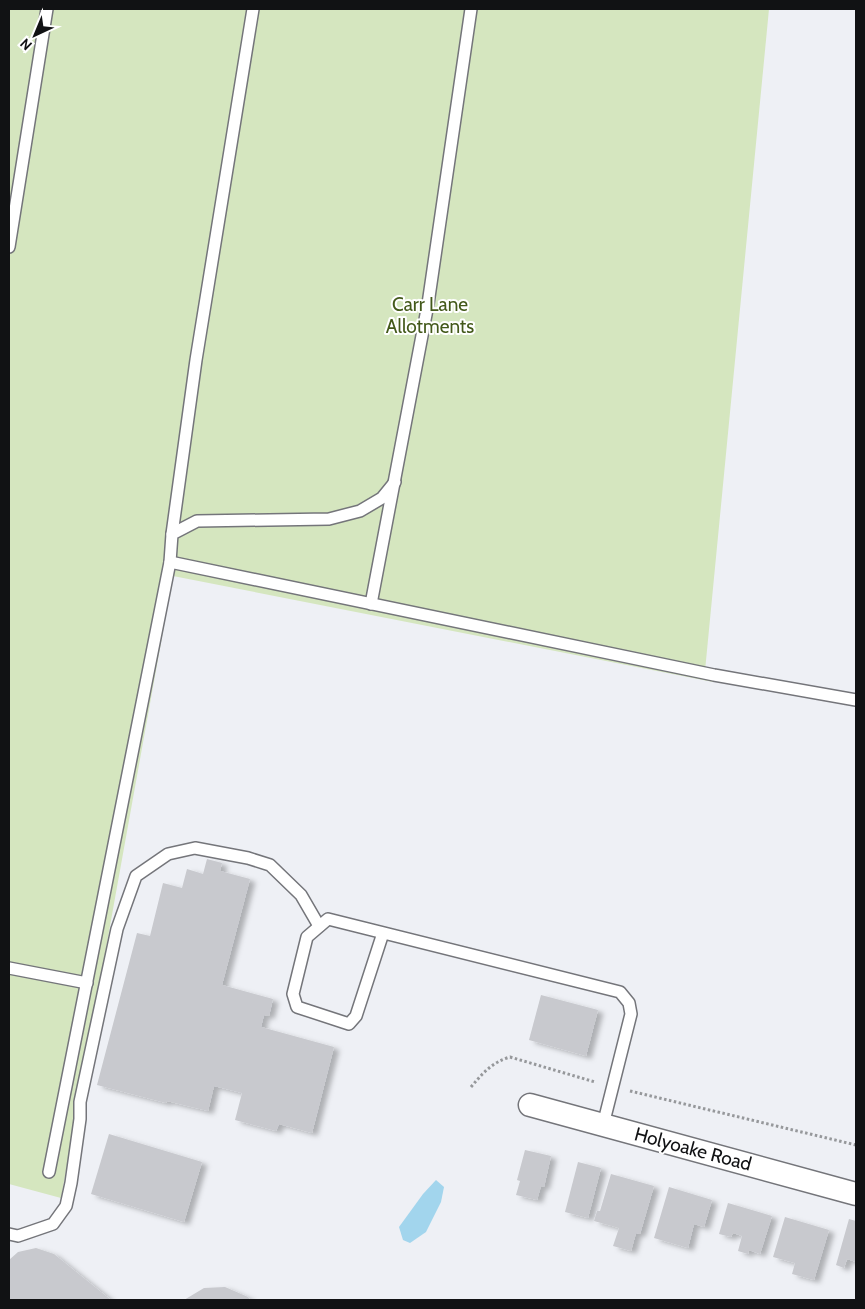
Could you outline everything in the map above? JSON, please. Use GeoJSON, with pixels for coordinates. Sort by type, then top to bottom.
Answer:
{"type":"FeatureCollection","features":[{"type":"Feature","properties":{"kind":"street","name":"Holyoake Road"},"geometry":{"type":"LineString","coordinates":[[530,1105],[856,1194]]}},
{"type":"Feature","properties":{"kind":"lane"},"geometry":{"type":"LineString","coordinates":[[9,247],[46,9]]}},
{"type":"Feature","properties":{"kind":"lane"},"geometry":{"type":"LineString","coordinates":[[49,1172],[170,562],[172,534],[196,360],[253,9]]}},
{"type":"Feature","properties":{"kind":"lane"},"geometry":{"type":"LineString","coordinates":[[371,604],[428,304],[471,9]]}},
{"type":"Feature","properties":{"kind":"lane"},"geometry":{"type":"LineString","coordinates":[[172,534],[197,521],[329,519],[360,511],[382,498],[394,482]]}},
{"type":"Feature","properties":{"kind":"lane"},"geometry":{"type":"LineString","coordinates":[[170,562],[714,675],[856,700]]}},
{"type":"Feature","properties":{"kind":"lane"},"geometry":{"type":"LineString","coordinates":[[9,1234],[18,1236],[53,1224],[66,1206],[80,1119],[80,1102],[118,929],[136,876],[168,854],[195,848],[248,858],[270,866],[300,895],[319,926]]}},
{"type":"Feature","properties":{"kind":"lane"},"geometry":{"type":"LineString","coordinates":[[383,933],[356,1016],[349,1024],[297,1007],[293,994],[307,938],[328,919],[620,992],[629,1003],[631,1014],[603,1125]]}},
{"type":"Feature","properties":{"kind":"lane"},"geometry":{"type":"LineString","coordinates":[[9,968],[87,983]]}},
{"type":"Feature","properties":{"kind":"path"},"geometry":{"type":"LineString","coordinates":[[470,1087],[499,1060],[510,1057],[612,1087],[856,1145]]}},
{"type":"Feature","properties":{"kind":"green space","name":"Carr Lane Allotments"},"geometry":{"type":"Polygon","coordinates":[[[9,9],[769,9],[705,671],[714,675],[713,682],[173,576],[61,1198],[9,1184],[9,9]]]}},
{"type":"Feature","properties":{"kind":"water"},"geometry":{"type":"Polygon","coordinates":[[[436,1180],[444,1187],[441,1202],[426,1232],[410,1243],[403,1240],[399,1227],[423,1194],[436,1180]]]}},
{"type":"Feature","properties":{"kind":"building"},"geometry":{"type":"Polygon","coordinates":[[[207,859],[222,863],[220,871],[250,879],[222,985],[273,999],[269,1016],[264,1015],[261,1027],[334,1047],[312,1133],[279,1124],[276,1131],[235,1120],[242,1093],[214,1086],[208,1111],[167,1101],[166,1103],[97,1085],[137,933],[150,936],[163,883],[182,888],[187,869],[203,874],[207,859]]]}},
{"type":"Feature","properties":{"kind":"building"},"geometry":{"type":"Polygon","coordinates":[[[541,995],[598,1010],[586,1056],[529,1040],[541,995]]]}},
{"type":"Feature","properties":{"kind":"building"},"geometry":{"type":"Polygon","coordinates":[[[109,1134],[202,1162],[184,1222],[91,1194],[109,1134]]]}},
{"type":"Feature","properties":{"kind":"building"},"geometry":{"type":"Polygon","coordinates":[[[525,1150],[551,1156],[544,1187],[541,1186],[537,1200],[516,1195],[520,1181],[517,1180],[525,1150]]]}},
{"type":"Feature","properties":{"kind":"building"},"geometry":{"type":"Polygon","coordinates":[[[578,1162],[601,1168],[588,1218],[565,1212],[578,1162]]]}},
{"type":"Feature","properties":{"kind":"building"},"geometry":{"type":"Polygon","coordinates":[[[611,1174],[654,1186],[640,1234],[636,1233],[631,1251],[613,1246],[619,1228],[594,1221],[597,1211],[600,1211],[611,1174]]]}},
{"type":"Feature","properties":{"kind":"building"},"geometry":{"type":"Polygon","coordinates":[[[669,1187],[712,1200],[704,1227],[694,1224],[688,1248],[654,1238],[669,1187]]]}},
{"type":"Feature","properties":{"kind":"building"},"geometry":{"type":"Polygon","coordinates":[[[728,1203],[772,1216],[760,1254],[749,1250],[748,1254],[738,1251],[742,1236],[733,1233],[731,1237],[719,1234],[728,1203]]]}},
{"type":"Feature","properties":{"kind":"building"},"geometry":{"type":"Polygon","coordinates":[[[785,1217],[829,1230],[814,1280],[792,1274],[795,1263],[773,1257],[785,1217]]]}},
{"type":"Feature","properties":{"kind":"building"},"geometry":{"type":"Polygon","coordinates":[[[849,1219],[856,1221],[856,1262],[847,1259],[844,1268],[836,1265],[849,1219]]]}},
{"type":"Feature","properties":{"kind":"building"},"geometry":{"type":"Polygon","coordinates":[[[36,1248],[54,1254],[111,1300],[9,1300],[9,1260],[18,1252],[36,1248]]]}},
{"type":"Feature","properties":{"kind":"building"},"geometry":{"type":"Polygon","coordinates":[[[225,1287],[248,1297],[250,1300],[184,1300],[204,1288],[225,1287]]]}}]}
